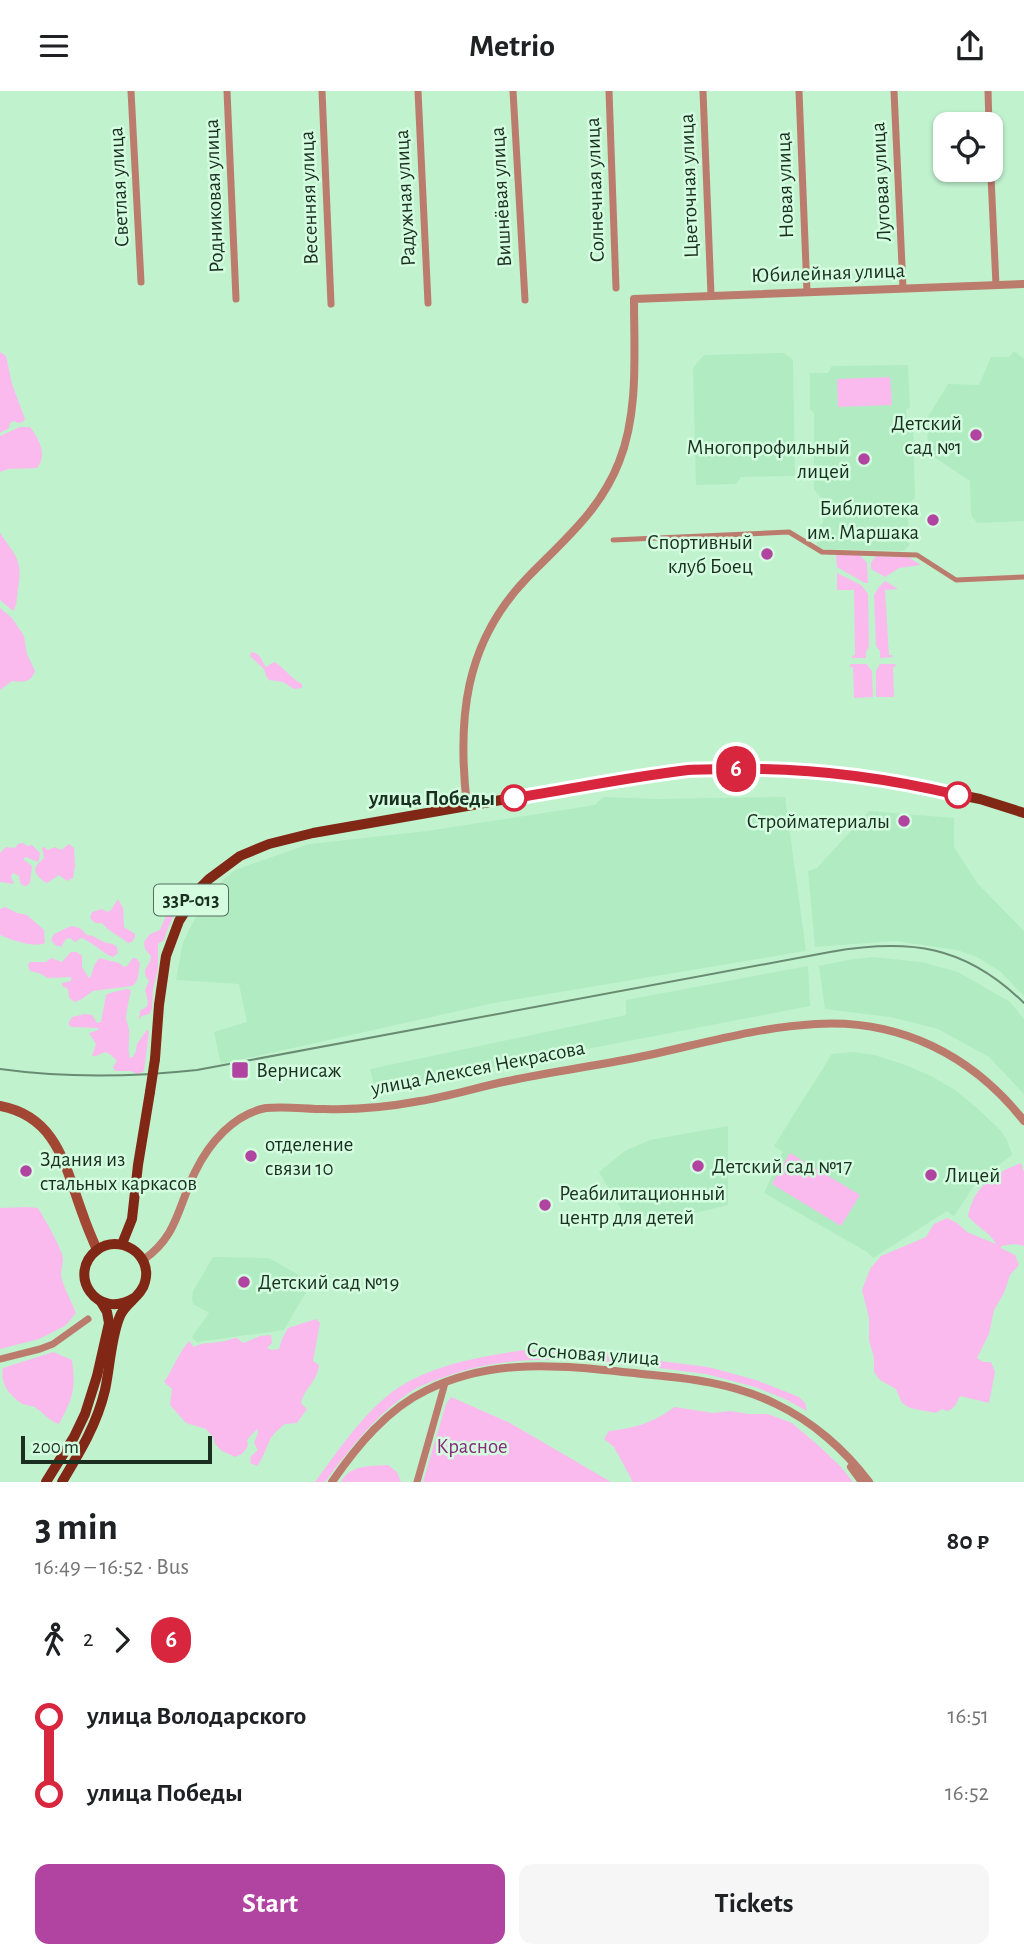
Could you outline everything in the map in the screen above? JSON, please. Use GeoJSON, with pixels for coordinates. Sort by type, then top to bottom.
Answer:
{"type":"FeatureCollection","features":[{"type":"Feature","properties":{"kind":"main road","name":"33Р-013"},"geometry":{"type":"LineString","coordinates":[[122,1244],[132,1219],[155,1059],[159,1005],[171,940],[183,913],[200,888],[224,866],[256,849],[289,839],[467,806],[691,770],[808,770],[875,778],[980,799],[1024,813]]}},
{"type":"Feature","properties":{"kind":"main road"},"geometry":{"type":"LineString","coordinates":[[0,1106],[24,1112],[51,1136],[66,1167],[97,1250]]}},
{"type":"Feature","properties":{"kind":"main road"},"geometry":{"type":"LineString","coordinates":[[46,1482],[80,1426],[90,1399],[109,1323],[107,1312],[84,1279],[87,1263],[104,1245],[122,1244],[136,1251],[143,1260],[145,1282],[124,1308],[118,1322],[96,1421],[62,1482]]}},
{"type":"Feature","properties":{"kind":"main road"},"geometry":{"type":"LineString","coordinates":[[101,1302],[115,1305],[134,1298]]}},
{"type":"Feature","properties":{"kind":"street","name":"Светлая улица"},"geometry":{"type":"LineString","coordinates":[[131,91],[141,282]]}},
{"type":"Feature","properties":{"kind":"street","name":"Родниковая улица"},"geometry":{"type":"LineString","coordinates":[[227,91],[236,299]]}},
{"type":"Feature","properties":{"kind":"street","name":"Весенняя улица"},"geometry":{"type":"LineString","coordinates":[[322,91],[331,304]]}},
{"type":"Feature","properties":{"kind":"street","name":"Радужная улица"},"geometry":{"type":"LineString","coordinates":[[418,91],[428,303]]}},
{"type":"Feature","properties":{"kind":"street","name":"Вишнёвая улица"},"geometry":{"type":"LineString","coordinates":[[513,91],[525,300]]}},
{"type":"Feature","properties":{"kind":"street","name":"Солнечная улица"},"geometry":{"type":"LineString","coordinates":[[609,91],[616,288]]}},
{"type":"Feature","properties":{"kind":"street","name":"Цветочная улица"},"geometry":{"type":"LineString","coordinates":[[703,91],[712,295]]}},
{"type":"Feature","properties":{"kind":"street","name":"Новая улица"},"geometry":{"type":"LineString","coordinates":[[799,91],[807,292]]}},
{"type":"Feature","properties":{"kind":"street","name":"Луговая улица"},"geometry":{"type":"LineString","coordinates":[[894,91],[904,288]]}},
{"type":"Feature","properties":{"kind":"street"},"geometry":{"type":"LineString","coordinates":[[988,91],[989,112]]}},
{"type":"Feature","properties":{"kind":"street"},"geometry":{"type":"LineString","coordinates":[[991,182],[996,285]]}},
{"type":"Feature","properties":{"kind":"street","name":"Юбилейная улица"},"geometry":{"type":"LineString","coordinates":[[467,806],[464,730],[470,679],[476,657],[492,624],[518,588],[588,517],[619,463],[629,433],[632,401],[634,299],[1024,284]]}},
{"type":"Feature","properties":{"kind":"street"},"geometry":{"type":"LineString","coordinates":[[613,540],[789,531],[822,552],[918,555],[956,580],[1024,577]]}},
{"type":"Feature","properties":{"kind":"street","name":"улица Алексея Некрасова"},"geometry":{"type":"LineString","coordinates":[[143,1260],[168,1236],[179,1216],[195,1172],[211,1147],[238,1119],[266,1108],[384,1107],[767,1030],[802,1025],[842,1024],[890,1031],[947,1052],[993,1086],[1024,1121]]}},
{"type":"Feature","properties":{"kind":"street"},"geometry":{"type":"LineString","coordinates":[[0,1359],[53,1344],[88,1319]]}},
{"type":"Feature","properties":{"kind":"street","name":"Сосновая улица"},"geometry":{"type":"LineString","coordinates":[[332,1482],[391,1413],[413,1397],[445,1383],[491,1370],[531,1365],[587,1368],[710,1382],[749,1392],[799,1416],[835,1445],[870,1482]]}},
{"type":"Feature","properties":{"kind":"street"},"geometry":{"type":"LineString","coordinates":[[417,1482],[445,1383]]}},
{"type":"Feature","properties":{"kind":"street","name":"Сосновая улица"},"geometry":{"type":"LineString","coordinates":[[835,1445],[862,1482]]}},
{"type":"Feature","properties":{"kind":"shaded area","name":"Детский сад №1"},"geometry":{"type":"Polygon","coordinates":[[[1014,351],[1024,359],[1024,521],[977,523],[971,515],[970,481],[928,453],[927,418],[948,384],[979,385],[991,357],[1009,357],[1014,351]]]}},
{"type":"Feature","properties":{"kind":"shaded area"},"geometry":{"type":"Polygon","coordinates":[[[784,353],[793,360],[795,476],[741,477],[736,484],[696,485],[693,368],[704,355],[784,353]]]}},
{"type":"Feature","properties":{"kind":"shaded area","name":"Многопрофильный лицей"},"geometry":{"type":"Polygon","coordinates":[[[908,365],[910,407],[906,410],[907,421],[913,421],[915,498],[908,504],[909,546],[903,551],[823,549],[817,546],[818,527],[823,523],[824,501],[814,489],[814,413],[810,409],[810,373],[828,373],[832,366],[908,365]]]}},
{"type":"Feature","properties":{"kind":"shaded area"},"geometry":{"type":"Polygon","coordinates":[[[603,797],[785,797],[806,951],[494,1003],[221,1064],[214,1032],[247,1022],[239,984],[176,980],[183,942],[202,905],[235,870],[309,844],[427,831],[595,805],[603,797]]]}},
{"type":"Feature","properties":{"kind":"shaded area"},"geometry":{"type":"Polygon","coordinates":[[[869,811],[954,818],[954,847],[977,883],[1024,931],[1024,996],[1001,972],[977,957],[957,950],[895,941],[815,947],[808,871],[817,868],[869,811]]]}},
{"type":"Feature","properties":{"kind":"shaded area"},"geometry":{"type":"Polygon","coordinates":[[[873,957],[922,962],[958,972],[1010,1002],[1024,1019],[1024,1094],[989,1057],[938,1029],[890,1017],[825,1009],[819,966],[873,957]]]}},
{"type":"Feature","properties":{"kind":"shaded area"},"geometry":{"type":"Polygon","coordinates":[[[808,966],[810,1006],[375,1090],[370,1069],[626,1015],[626,1000],[808,966]]]}},
{"type":"Feature","properties":{"kind":"shaded area"},"geometry":{"type":"Polygon","coordinates":[[[854,1052],[903,1064],[955,1090],[1000,1130],[1012,1155],[977,1181],[954,1216],[947,1211],[873,1258],[764,1193],[783,1152],[774,1146],[832,1054],[854,1052]]]}},
{"type":"Feature","properties":{"kind":"shaded area"},"geometry":{"type":"Polygon","coordinates":[[[728,1126],[728,1205],[662,1221],[621,1209],[599,1172],[625,1151],[650,1140],[728,1126]]]}},
{"type":"Feature","properties":{"kind":"shaded area"},"geometry":{"type":"Polygon","coordinates":[[[213,1257],[269,1258],[306,1279],[308,1289],[284,1330],[197,1342],[192,1337],[209,1313],[193,1304],[193,1291],[213,1257]]]}},
{"type":"Feature","properties":{"kind":"green space"},"geometry":{"type":"Polygon","coordinates":[[[0,352],[6,356],[12,384],[25,419],[23,422],[10,423],[9,428],[0,433],[0,352]]]}},
{"type":"Feature","properties":{"kind":"green space"},"geometry":{"type":"Polygon","coordinates":[[[890,377],[892,405],[838,407],[837,379],[890,377]]]}},
{"type":"Feature","properties":{"kind":"green space"},"geometry":{"type":"Polygon","coordinates":[[[20,427],[30,427],[36,437],[42,452],[40,463],[37,468],[8,469],[0,472],[0,436],[20,427]]]}},
{"type":"Feature","properties":{"kind":"green space"},"geometry":{"type":"Polygon","coordinates":[[[0,533],[14,553],[20,571],[13,611],[0,600],[0,533]]]}},
{"type":"Feature","properties":{"kind":"green space"},"geometry":{"type":"Polygon","coordinates":[[[836,554],[860,555],[867,563],[868,583],[837,567],[836,554]]]}},
{"type":"Feature","properties":{"kind":"green space"},"geometry":{"type":"Polygon","coordinates":[[[876,556],[908,557],[921,565],[899,568],[885,577],[871,569],[871,563],[876,556]]]}},
{"type":"Feature","properties":{"kind":"green space"},"geometry":{"type":"Polygon","coordinates":[[[837,573],[861,585],[868,594],[869,646],[866,658],[852,658],[855,655],[854,590],[837,590],[837,573]]]}},
{"type":"Feature","properties":{"kind":"green space"},"geometry":{"type":"Polygon","coordinates":[[[885,581],[898,589],[885,590],[889,655],[893,657],[880,658],[880,651],[876,646],[874,595],[885,581]]]}},
{"type":"Feature","properties":{"kind":"green space"},"geometry":{"type":"Polygon","coordinates":[[[0,608],[12,618],[24,636],[27,654],[35,671],[29,680],[12,681],[0,690],[0,608]]]}},
{"type":"Feature","properties":{"kind":"green space"},"geometry":{"type":"Polygon","coordinates":[[[251,652],[259,656],[266,667],[274,662],[277,664],[302,684],[302,688],[294,689],[283,682],[269,680],[264,669],[250,656],[251,652]]]}},
{"type":"Feature","properties":{"kind":"green space"},"geometry":{"type":"Polygon","coordinates":[[[850,664],[867,664],[872,671],[873,697],[854,698],[853,667],[850,667],[850,664]]]}},
{"type":"Feature","properties":{"kind":"green space"},"geometry":{"type":"Polygon","coordinates":[[[880,664],[896,666],[893,667],[894,697],[876,697],[876,671],[880,664]]]}},
{"type":"Feature","properties":{"kind":"green space"},"geometry":{"type":"Polygon","coordinates":[[[23,843],[32,845],[40,853],[38,862],[26,857],[23,859],[32,866],[30,883],[22,885],[19,876],[13,873],[11,877],[14,884],[0,882],[0,853],[6,847],[15,848],[23,843]]]}},
{"type":"Feature","properties":{"kind":"green space"},"geometry":{"type":"Polygon","coordinates":[[[69,844],[74,848],[73,878],[67,881],[59,875],[47,883],[35,871],[44,858],[42,848],[48,850],[55,847],[61,850],[69,844]]]}},
{"type":"Feature","properties":{"kind":"green space"},"geometry":{"type":"Polygon","coordinates":[[[173,885],[185,896],[164,940],[158,944],[158,969],[152,1009],[139,1020],[140,1011],[148,1004],[145,990],[149,981],[145,971],[151,956],[145,949],[144,942],[150,934],[160,930],[166,915],[166,895],[173,885]]]}},
{"type":"Feature","properties":{"kind":"green space"},"geometry":{"type":"Polygon","coordinates":[[[118,899],[123,908],[124,927],[135,934],[132,942],[128,943],[102,923],[95,923],[90,918],[92,912],[111,910],[118,899]]]}},
{"type":"Feature","properties":{"kind":"green space"},"geometry":{"type":"Polygon","coordinates":[[[5,907],[27,915],[44,930],[45,943],[29,944],[0,935],[0,909],[5,907]]]}},
{"type":"Feature","properties":{"kind":"green space"},"geometry":{"type":"Polygon","coordinates":[[[71,926],[80,928],[87,935],[114,944],[118,953],[113,957],[81,938],[75,942],[70,938],[66,939],[61,947],[55,945],[51,940],[54,934],[71,926]]]}},
{"type":"Feature","properties":{"kind":"green space"},"geometry":{"type":"Polygon","coordinates":[[[71,952],[82,956],[82,967],[89,978],[99,958],[124,967],[136,958],[140,963],[136,982],[132,986],[93,991],[75,1002],[69,998],[68,989],[62,986],[62,983],[71,981],[71,977],[48,978],[30,971],[30,962],[46,962],[51,958],[62,962],[71,952]]]}},
{"type":"Feature","properties":{"kind":"green space"},"geometry":{"type":"Polygon","coordinates":[[[131,990],[126,1018],[130,1058],[146,1031],[149,1032],[144,1071],[138,1074],[115,1071],[113,1067],[117,1061],[105,1052],[92,1056],[96,1044],[89,1033],[98,1028],[71,1027],[68,1024],[72,1017],[85,1014],[92,1015],[97,1023],[101,1022],[106,995],[131,990]]]}},
{"type":"Feature","properties":{"kind":"green space"},"geometry":{"type":"Polygon","coordinates":[[[790,1153],[860,1195],[841,1226],[772,1184],[790,1153]]]}},
{"type":"Feature","properties":{"kind":"green space"},"geometry":{"type":"Polygon","coordinates":[[[1021,1163],[1024,1172],[1024,1246],[1001,1246],[1015,1255],[1019,1265],[1010,1275],[994,1310],[989,1334],[977,1358],[983,1362],[991,1362],[995,1372],[989,1403],[960,1396],[954,1407],[947,1411],[942,1409],[936,1413],[910,1408],[902,1403],[896,1389],[880,1380],[874,1372],[874,1357],[869,1341],[869,1318],[862,1290],[870,1269],[881,1256],[926,1237],[934,1224],[947,1218],[967,1232],[996,1244],[968,1216],[971,1206],[986,1182],[1021,1163]]]}},
{"type":"Feature","properties":{"kind":"green space"},"geometry":{"type":"Polygon","coordinates":[[[0,1208],[38,1208],[60,1248],[63,1259],[61,1276],[76,1313],[65,1326],[39,1339],[0,1349],[0,1208]]]}},
{"type":"Feature","properties":{"kind":"green space"},"geometry":{"type":"Polygon","coordinates":[[[316,1319],[320,1323],[313,1361],[319,1365],[301,1403],[307,1409],[297,1423],[285,1424],[274,1434],[257,1466],[250,1463],[251,1456],[258,1450],[254,1443],[257,1429],[247,1440],[248,1446],[242,1454],[235,1457],[222,1451],[206,1429],[186,1423],[170,1405],[172,1389],[164,1382],[189,1341],[194,1347],[235,1338],[243,1343],[271,1335],[272,1343],[267,1348],[279,1349],[288,1328],[316,1319]]]}},
{"type":"Feature","properties":{"kind":"green space"},"geometry":{"type":"Polygon","coordinates":[[[524,1350],[619,1354],[647,1367],[572,1360],[524,1361],[475,1368],[444,1377],[427,1383],[394,1404],[362,1435],[325,1482],[315,1482],[350,1434],[370,1412],[406,1383],[455,1364],[524,1350]]]}},
{"type":"Feature","properties":{"kind":"green space"},"geometry":{"type":"Polygon","coordinates":[[[53,1352],[72,1360],[73,1370],[72,1393],[59,1424],[34,1407],[17,1400],[6,1388],[2,1373],[3,1368],[53,1352]]]}},
{"type":"Feature","properties":{"kind":"green space"},"geometry":{"type":"Polygon","coordinates":[[[644,1359],[708,1367],[756,1380],[799,1397],[805,1403],[807,1411],[755,1387],[706,1374],[659,1368],[644,1359]]]}},
{"type":"Feature","properties":{"kind":"green space","name":"Красное"},"geometry":{"type":"Polygon","coordinates":[[[451,1397],[510,1423],[611,1482],[423,1482],[446,1404],[451,1397]]]}},
{"type":"Feature","properties":{"kind":"green space"},"geometry":{"type":"Polygon","coordinates":[[[675,1407],[713,1413],[730,1411],[768,1414],[792,1423],[841,1467],[853,1482],[633,1482],[614,1447],[604,1439],[609,1431],[644,1424],[675,1407]]]}},
{"type":"Feature","properties":{"kind":"green space"},"geometry":{"type":"Polygon","coordinates":[[[388,1465],[397,1472],[401,1482],[341,1482],[355,1469],[388,1465]]]}},
{"type":"Feature","properties":{"kind":"railway"},"geometry":{"type":"LineString","coordinates":[[0,1069],[98,1075],[197,1070],[830,952],[885,946],[911,947],[958,958],[980,969],[1024,1003]]}},
{"type":"Feature","properties":{"kind":"bus line","name":"6"},"geometry":{"type":"LineString","coordinates":[[514,798],[691,770],[756,769],[808,770],[875,778],[958,795]]}},
{"type":"Feature","properties":{"kind":"place","name":"Детский сад №1"},"geometry":{"type":"Point","coordinates":[976,435]}},
{"type":"Feature","properties":{"kind":"place","name":"Многопрофильный лицей"},"geometry":{"type":"Point","coordinates":[864,459]}},
{"type":"Feature","properties":{"kind":"place","name":"Библиотека им. Маршака"},"geometry":{"type":"Point","coordinates":[933,520]}},
{"type":"Feature","properties":{"kind":"place","name":"Спортивный клуб Боец"},"geometry":{"type":"Point","coordinates":[767,554]}},
{"type":"Feature","properties":{"kind":"place","name":"улица Победы"},"geometry":{"type":"Point","coordinates":[514,798]}},
{"type":"Feature","properties":{"kind":"place","name":"Стройматериалы"},"geometry":{"type":"Point","coordinates":[904,821]}},
{"type":"Feature","properties":{"kind":"place","name":"Вернисаж"},"geometry":{"type":"Point","coordinates":[240,1070]}},
{"type":"Feature","properties":{"kind":"place","name":"отделение связи 10"},"geometry":{"type":"Point","coordinates":[251,1156]}},
{"type":"Feature","properties":{"kind":"place","name":"Детский сад №17"},"geometry":{"type":"Point","coordinates":[698,1166]}},
{"type":"Feature","properties":{"kind":"place","name":"Здания из стальных каркасов"},"geometry":{"type":"Point","coordinates":[26,1171]}},
{"type":"Feature","properties":{"kind":"place","name":"Лицей"},"geometry":{"type":"Point","coordinates":[931,1175]}},
{"type":"Feature","properties":{"kind":"place","name":"Реабилитационный центр для детей"},"geometry":{"type":"Point","coordinates":[545,1205]}},
{"type":"Feature","properties":{"kind":"place","name":"Детский сад №19"},"geometry":{"type":"Point","coordinates":[244,1282]}}]}
